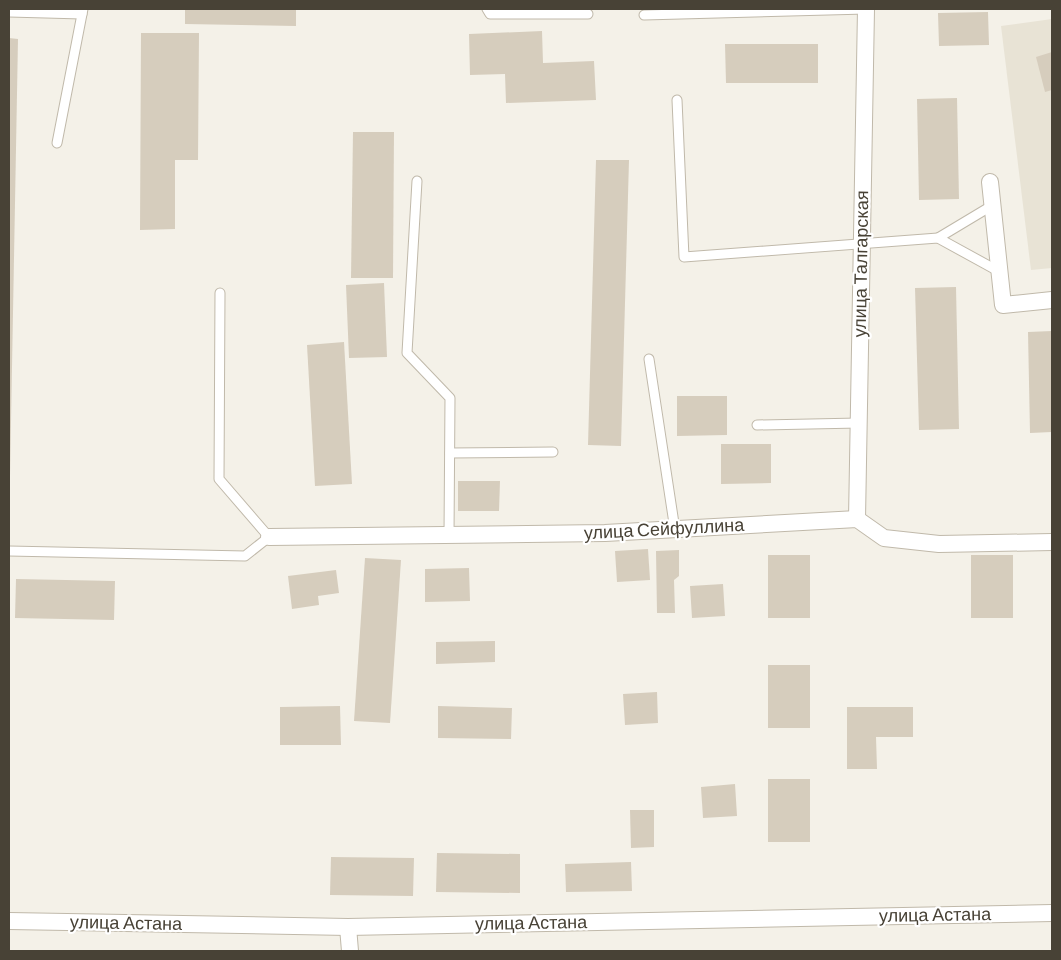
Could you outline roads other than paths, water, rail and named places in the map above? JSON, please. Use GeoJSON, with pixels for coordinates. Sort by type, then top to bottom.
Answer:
{"type":"FeatureCollection","features":[{"type":"Feature","properties":{"kind":"street","name":"улица Талгарская"},"geometry":{"type":"LineString","coordinates":[[857,519],[866,9]]}},
{"type":"Feature","properties":{"kind":"street"},"geometry":{"type":"LineString","coordinates":[[990,182],[1003,305],[1052,300]]}},
{"type":"Feature","properties":{"kind":"street"},"geometry":{"type":"LineString","coordinates":[[857,519],[884,538],[939,544],[1052,542]]}},
{"type":"Feature","properties":{"kind":"street","name":"улица Сейфуллина"},"geometry":{"type":"LineString","coordinates":[[269,537],[606,533],[857,519]]}},
{"type":"Feature","properties":{"kind":"street","name":"улица Астана"},"geometry":{"type":"LineString","coordinates":[[9,921],[348,927],[1052,913]]}},
{"type":"Feature","properties":{"kind":"street"},"geometry":{"type":"LineString","coordinates":[[348,927],[350,951]]}},
{"type":"Feature","properties":{"kind":"lane"},"geometry":{"type":"LineString","coordinates":[[487,9],[490,14],[588,14]]}},
{"type":"Feature","properties":{"kind":"lane"},"geometry":{"type":"LineString","coordinates":[[644,15],[866,9]]}},
{"type":"Feature","properties":{"kind":"lane"},"geometry":{"type":"LineString","coordinates":[[9,12],[83,12],[57,143]]}},
{"type":"Feature","properties":{"kind":"lane"},"geometry":{"type":"LineString","coordinates":[[677,100],[684,257],[938,238],[993,205]]}},
{"type":"Feature","properties":{"kind":"lane"},"geometry":{"type":"LineString","coordinates":[[416,181],[407,353],[450,398],[449,535]]}},
{"type":"Feature","properties":{"kind":"lane"},"geometry":{"type":"LineString","coordinates":[[938,238],[1000,272]]}},
{"type":"Feature","properties":{"kind":"lane"},"geometry":{"type":"LineString","coordinates":[[9,551],[245,556],[269,537],[219,479],[220,293]]}},
{"type":"Feature","properties":{"kind":"lane"},"geometry":{"type":"LineString","coordinates":[[649,359],[675,530]]}},
{"type":"Feature","properties":{"kind":"lane"},"geometry":{"type":"LineString","coordinates":[[757,426],[859,423]]}},
{"type":"Feature","properties":{"kind":"lane"},"geometry":{"type":"LineString","coordinates":[[450,453],[553,452]]}}]}
